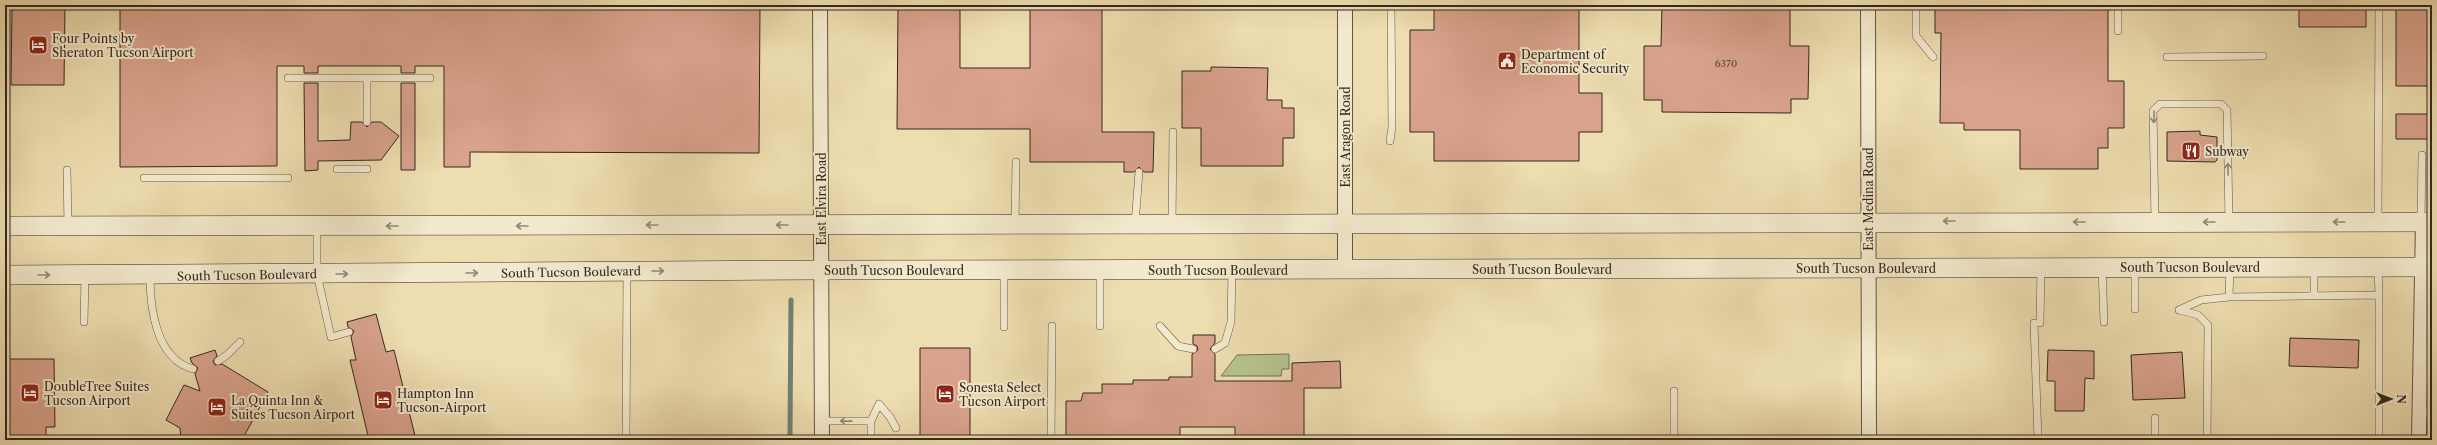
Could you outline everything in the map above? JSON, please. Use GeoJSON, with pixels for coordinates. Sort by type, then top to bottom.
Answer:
{"type":"FeatureCollection","features":[{"type":"Feature","properties":{"kind":"main road"},"geometry":{"type":"LineString","coordinates":[[5,226],[1346,224],[1869,221],[2425,222]]}},
{"type":"Feature","properties":{"kind":"main road","name":"South Tucson Boulevard"},"geometry":{"type":"LineString","coordinates":[[5,275],[150,276],[822,270],[2428,267]]}},
{"type":"Feature","properties":{"kind":"street","name":"East Elvira Road"},"geometry":{"type":"LineString","coordinates":[[820,5],[822,440]]}},
{"type":"Feature","properties":{"kind":"street","name":"East Aragon Road"},"geometry":{"type":"LineString","coordinates":[[1345,5],[1345,269]]}},
{"type":"Feature","properties":{"kind":"street","name":"East Medina Road"},"geometry":{"type":"LineString","coordinates":[[1868,5],[1869,440]]}},
{"type":"Feature","properties":{"kind":"street"},"geometry":{"type":"LineString","coordinates":[[2419,440],[2426,413],[2428,267],[2425,222]]}},
{"type":"Feature","properties":{"kind":"lane"},"geometry":{"type":"LineString","coordinates":[[1390,140],[1392,127],[1391,5]]}},
{"type":"Feature","properties":{"kind":"lane"},"geometry":{"type":"LineString","coordinates":[[1916,5],[1916,36],[1933,57]]}},
{"type":"Feature","properties":{"kind":"lane"},"geometry":{"type":"LineString","coordinates":[[2118,5],[2118,31]]}},
{"type":"Feature","properties":{"kind":"lane"},"geometry":{"type":"LineString","coordinates":[[2378,222],[2379,5]]}},
{"type":"Feature","properties":{"kind":"lane"},"geometry":{"type":"LineString","coordinates":[[2168,57],[2263,56]]}},
{"type":"Feature","properties":{"kind":"lane"},"geometry":{"type":"LineString","coordinates":[[288,78],[430,78]]}},
{"type":"Feature","properties":{"kind":"lane"},"geometry":{"type":"LineString","coordinates":[[367,78],[367,122]]}},
{"type":"Feature","properties":{"kind":"lane"},"geometry":{"type":"LineString","coordinates":[[2154,222],[2153,111],[2160,104],[2221,104],[2227,110],[2229,222]]}},
{"type":"Feature","properties":{"kind":"lane"},"geometry":{"type":"LineString","coordinates":[[1172,224],[1173,132]]}},
{"type":"Feature","properties":{"kind":"lane"},"geometry":{"type":"LineString","coordinates":[[2422,155],[2425,222]]}},
{"type":"Feature","properties":{"kind":"lane"},"geometry":{"type":"LineString","coordinates":[[1015,224],[1016,162]]}},
{"type":"Feature","properties":{"kind":"lane"},"geometry":{"type":"LineString","coordinates":[[337,169],[366,169]]}},
{"type":"Feature","properties":{"kind":"lane"},"geometry":{"type":"LineString","coordinates":[[67,170],[68,226]]}},
{"type":"Feature","properties":{"kind":"lane"},"geometry":{"type":"LineString","coordinates":[[1135,224],[1139,172]]}},
{"type":"Feature","properties":{"kind":"lane"},"geometry":{"type":"LineString","coordinates":[[144,178],[288,178]]}},
{"type":"Feature","properties":{"kind":"lane"},"geometry":{"type":"LineString","coordinates":[[317,226],[317,274],[331,337],[349,332]]}},
{"type":"Feature","properties":{"kind":"lane"},"geometry":{"type":"LineString","coordinates":[[2135,267],[2135,309]]}},
{"type":"Feature","properties":{"kind":"lane"},"geometry":{"type":"LineString","coordinates":[[2229,297],[2230,267]]}},
{"type":"Feature","properties":{"kind":"lane"},"geometry":{"type":"LineString","coordinates":[[2314,267],[2314,296]]}},
{"type":"Feature","properties":{"kind":"lane"},"geometry":{"type":"LineString","coordinates":[[2378,267],[2379,440]]}},
{"type":"Feature","properties":{"kind":"lane"},"geometry":{"type":"LineString","coordinates":[[2038,440],[2037,323],[2040,268]]}},
{"type":"Feature","properties":{"kind":"lane"},"geometry":{"type":"LineString","coordinates":[[2102,268],[2104,322]]}},
{"type":"Feature","properties":{"kind":"lane"},"geometry":{"type":"LineString","coordinates":[[1214,349],[1225,343],[1231,322],[1232,269]]}},
{"type":"Feature","properties":{"kind":"lane"},"geometry":{"type":"LineString","coordinates":[[1004,270],[1004,327]]}},
{"type":"Feature","properties":{"kind":"lane"},"geometry":{"type":"LineString","coordinates":[[1100,270],[1100,326]]}},
{"type":"Feature","properties":{"kind":"lane"},"geometry":{"type":"LineString","coordinates":[[626,440],[627,272]]}},
{"type":"Feature","properties":{"kind":"lane"},"geometry":{"type":"LineString","coordinates":[[84,322],[85,275]]}},
{"type":"Feature","properties":{"kind":"lane"},"geometry":{"type":"LineString","coordinates":[[150,276],[154,316],[160,338],[166,350],[177,361],[193,369]]}},
{"type":"Feature","properties":{"kind":"lane"},"geometry":{"type":"LineString","coordinates":[[2207,440],[2208,325],[2198,315],[2179,310],[2201,300],[2229,297],[2379,295]]}},
{"type":"Feature","properties":{"kind":"lane"},"geometry":{"type":"LineString","coordinates":[[1051,440],[1052,326]]}},
{"type":"Feature","properties":{"kind":"lane"},"geometry":{"type":"LineString","coordinates":[[1160,326],[1178,346],[1193,349]]}},
{"type":"Feature","properties":{"kind":"lane"},"geometry":{"type":"LineString","coordinates":[[218,361],[228,355],[240,342]]}},
{"type":"Feature","properties":{"kind":"lane"},"geometry":{"type":"LineString","coordinates":[[1674,391],[1674,440]]}},
{"type":"Feature","properties":{"kind":"lane"},"geometry":{"type":"LineString","coordinates":[[871,440],[871,421],[879,404],[890,417],[896,428]]}},
{"type":"Feature","properties":{"kind":"lane"},"geometry":{"type":"LineString","coordinates":[[2155,418],[2155,440]]}},
{"type":"Feature","properties":{"kind":"lane"},"geometry":{"type":"LineString","coordinates":[[822,421],[871,421]]}},
{"type":"Feature","properties":{"kind":"green space"},"geometry":{"type":"Polygon","coordinates":[[[1289,354],[1289,369],[1282,369],[1281,376],[1221,376],[1237,355],[1289,354]]]}},
{"type":"Feature","properties":{"kind":"building","name":"Four Points by Sheraton Tucson Airport"},"geometry":{"type":"Polygon","coordinates":[[[12,5],[65,5],[64,85],[11,85],[12,5]]]}},
{"type":"Feature","properties":{"kind":"building"},"geometry":{"type":"Polygon","coordinates":[[[120,5],[760,5],[759,153],[470,152],[470,167],[444,167],[444,66],[415,66],[415,73],[401,73],[401,66],[318,66],[318,73],[304,73],[304,66],[277,66],[277,166],[120,167],[120,5]]]}},
{"type":"Feature","properties":{"kind":"building"},"geometry":{"type":"Polygon","coordinates":[[[898,5],[960,5],[960,68],[1030,68],[1030,5],[1102,5],[1102,132],[1154,132],[1153,172],[1144,172],[1139,167],[1134,172],[1124,172],[1124,162],[1030,162],[1030,129],[897,129],[898,5]]]}},
{"type":"Feature","properties":{"kind":"building","name":"Department of Economic Security"},"geometry":{"type":"Polygon","coordinates":[[[1434,5],[1579,5],[1579,93],[1602,93],[1602,132],[1579,132],[1579,161],[1434,161],[1434,132],[1410,132],[1410,30],[1434,30],[1434,5]]]}},
{"type":"Feature","properties":{"kind":"building"},"geometry":{"type":"Polygon","coordinates":[[[1662,5],[1790,5],[1790,46],[1809,46],[1808,99],[1791,99],[1791,113],[1662,112],[1662,100],[1644,100],[1644,46],[1661,46],[1662,5]]]}},
{"type":"Feature","properties":{"kind":"building"},"geometry":{"type":"Polygon","coordinates":[[[1935,5],[2108,5],[2108,81],[2124,81],[2124,128],[2108,128],[2108,148],[2098,148],[2098,169],[2020,169],[2020,130],[1964,130],[1964,123],[1940,123],[1941,33],[1935,33],[1935,5]]]}},
{"type":"Feature","properties":{"kind":"building"},"geometry":{"type":"Polygon","coordinates":[[[2299,5],[2366,5],[2366,27],[2299,27],[2299,5]]]}},
{"type":"Feature","properties":{"kind":"building"},"geometry":{"type":"Polygon","coordinates":[[[2396,5],[2432,5],[2432,86],[2396,86],[2396,5]]]}},
{"type":"Feature","properties":{"kind":"building"},"geometry":{"type":"Polygon","coordinates":[[[1211,67],[1268,68],[1267,100],[1282,100],[1282,108],[1294,108],[1294,138],[1283,138],[1283,166],[1201,166],[1201,128],[1182,128],[1182,71],[1211,71],[1211,67]]]}},
{"type":"Feature","properties":{"kind":"building"},"geometry":{"type":"Polygon","coordinates":[[[304,83],[318,83],[318,141],[350,140],[351,122],[362,122],[367,127],[372,122],[381,122],[399,136],[381,160],[318,161],[318,170],[305,171],[304,83]]]}},
{"type":"Feature","properties":{"kind":"building"},"geometry":{"type":"Polygon","coordinates":[[[401,83],[415,83],[415,170],[401,170],[401,83]]]}},
{"type":"Feature","properties":{"kind":"building"},"geometry":{"type":"Polygon","coordinates":[[[2396,114],[2432,114],[2432,139],[2396,139],[2396,114]]]}},
{"type":"Feature","properties":{"kind":"building"},"geometry":{"type":"Polygon","coordinates":[[[2200,131],[2200,135],[2217,137],[2217,160],[2215,162],[2167,161],[2167,132],[2200,131]]]}},
{"type":"Feature","properties":{"kind":"building","name":"Hampton Inn Tucson-Airport"},"geometry":{"type":"Polygon","coordinates":[[[376,314],[386,352],[394,350],[416,440],[369,440],[350,360],[356,360],[351,337],[354,331],[348,327],[347,322],[376,314]]]}},
{"type":"Feature","properties":{"kind":"building"},"geometry":{"type":"Polygon","coordinates":[[[1193,335],[1215,335],[1215,343],[1210,349],[1215,354],[1215,381],[1292,381],[1292,363],[1340,361],[1341,388],[1304,388],[1304,440],[1235,440],[1235,427],[1180,427],[1180,440],[1066,438],[1066,401],[1081,401],[1083,393],[1102,393],[1102,384],[1133,384],[1133,380],[1169,380],[1169,377],[1192,377],[1192,354],[1198,350],[1197,346],[1193,344],[1193,335]]]}},
{"type":"Feature","properties":{"kind":"building"},"geometry":{"type":"Polygon","coordinates":[[[2290,338],[2359,340],[2358,368],[2289,366],[2290,338]]]}},
{"type":"Feature","properties":{"kind":"building","name":"Sonesta Select Tucson Airport"},"geometry":{"type":"Polygon","coordinates":[[[920,348],[970,348],[970,440],[920,440],[920,348]]]}},
{"type":"Feature","properties":{"kind":"building","name":"La Quinta Inn & Suites Tucson Airport"},"geometry":{"type":"Polygon","coordinates":[[[215,350],[217,356],[213,361],[215,365],[222,364],[268,392],[242,440],[181,440],[180,428],[166,420],[184,385],[200,391],[195,374],[198,368],[192,363],[190,358],[215,350]]]}},
{"type":"Feature","properties":{"kind":"building"},"geometry":{"type":"Polygon","coordinates":[[[2048,350],[2094,351],[2094,379],[2085,378],[2084,411],[2055,411],[2055,381],[2047,381],[2048,350]]]}},
{"type":"Feature","properties":{"kind":"building"},"geometry":{"type":"Polygon","coordinates":[[[2182,352],[2185,398],[2133,400],[2131,355],[2182,352]]]}},
{"type":"Feature","properties":{"kind":"building","name":"DoubleTree Suites Tucson Airport"},"geometry":{"type":"Polygon","coordinates":[[[5,359],[54,359],[55,427],[46,427],[46,440],[5,440],[5,359]]]}},
{"type":"Feature","properties":{"kind":"waterway"},"geometry":{"type":"LineString","coordinates":[[790,435],[791,300]]}},
{"type":"Feature","properties":{"kind":"place","name":"Four Points by Sheraton Tucson Airport"},"geometry":{"type":"Point","coordinates":[38,45]}},
{"type":"Feature","properties":{"kind":"place","name":"Department of Economic Security"},"geometry":{"type":"Point","coordinates":[1507,61]}},
{"type":"Feature","properties":{"kind":"place","name":"Subway"},"geometry":{"type":"Point","coordinates":[2191,151]}},
{"type":"Feature","properties":{"kind":"place","name":"DoubleTree Suites Tucson Airport"},"geometry":{"type":"Point","coordinates":[30,393]}},
{"type":"Feature","properties":{"kind":"place","name":"Sonesta Select Tucson Airport"},"geometry":{"type":"Point","coordinates":[945,394]}},
{"type":"Feature","properties":{"kind":"place","name":"Hampton Inn Tucson-Airport"},"geometry":{"type":"Point","coordinates":[383,400]}},
{"type":"Feature","properties":{"kind":"place","name":"La Quinta Inn & Suites Tucson Airport"},"geometry":{"type":"Point","coordinates":[217,407]}}]}
